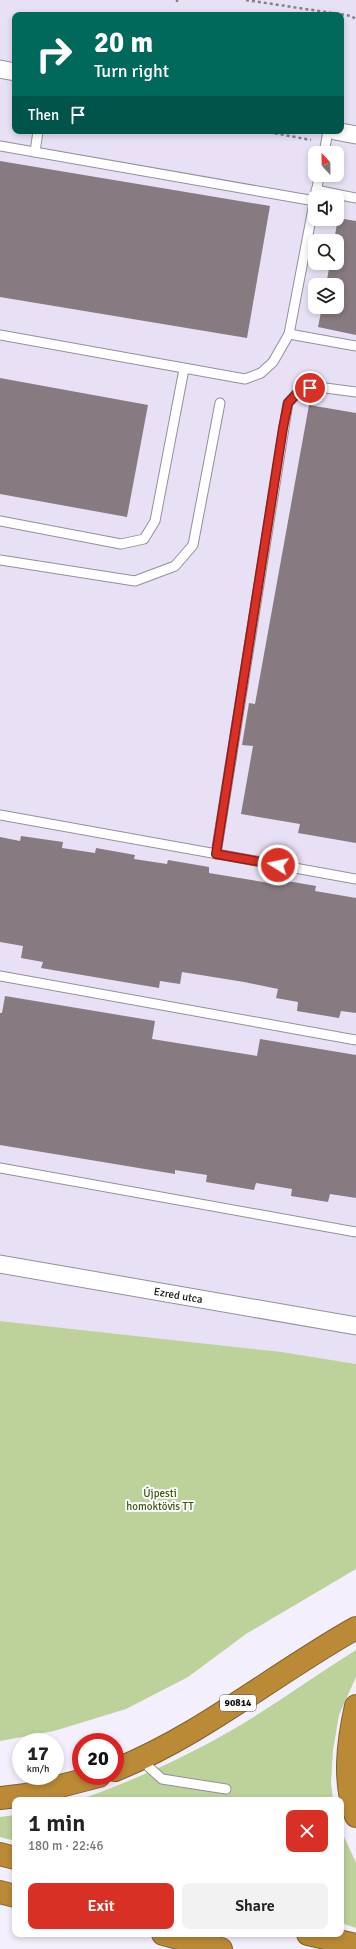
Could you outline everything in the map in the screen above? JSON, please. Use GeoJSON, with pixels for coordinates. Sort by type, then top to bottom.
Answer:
{"type":"FeatureCollection","features":[{"type":"Feature","properties":{"kind":"highway","name":"90814"},"geometry":{"type":"LineString","coordinates":[[124,1767],[141,1760],[183,1738],[356,1628]]}},
{"type":"Feature","properties":{"kind":"highway"},"geometry":{"type":"LineString","coordinates":[[356,1706],[349,1739],[348,1778],[351,1802],[356,1816]]}},
{"type":"Feature","properties":{"kind":"highway"},"geometry":{"type":"LineString","coordinates":[[0,1798],[26,1795],[72,1783]]}},
{"type":"Feature","properties":{"kind":"highway"},"geometry":{"type":"LineString","coordinates":[[0,1854],[12,1857]]}},
{"type":"Feature","properties":{"kind":"highway"},"geometry":{"type":"LineString","coordinates":[[0,1892],[12,1895]]}},
{"type":"Feature","properties":{"kind":"highway"},"geometry":{"type":"LineString","coordinates":[[175,1937],[221,1949]]}},
{"type":"Feature","properties":{"kind":"highway"},"geometry":{"type":"LineString","coordinates":[[321,1937],[356,1945]]}},
{"type":"Feature","properties":{"kind":"street"},"geometry":{"type":"LineString","coordinates":[[0,69],[12,71]]}},
{"type":"Feature","properties":{"kind":"street"},"geometry":{"type":"LineString","coordinates":[[344,133],[356,135]]}},
{"type":"Feature","properties":{"kind":"street","name":"Ezred utca"},"geometry":{"type":"LineString","coordinates":[[0,1264],[356,1326]]}},
{"type":"Feature","properties":{"kind":"lane"},"geometry":{"type":"LineString","coordinates":[[35,152],[38,134]]}},
{"type":"Feature","properties":{"kind":"lane"},"geometry":{"type":"LineString","coordinates":[[325,146],[327,134]]}},
{"type":"Feature","properties":{"kind":"lane"},"geometry":{"type":"LineString","coordinates":[[0,146],[308,196]]}},
{"type":"Feature","properties":{"kind":"lane"},"geometry":{"type":"LineString","coordinates":[[344,198],[356,198]]}},
{"type":"Feature","properties":{"kind":"lane"},"geometry":{"type":"LineString","coordinates":[[0,335],[245,379],[261,373],[273,362],[289,334],[309,226]]}},
{"type":"Feature","properties":{"kind":"lane"},"geometry":{"type":"LineString","coordinates":[[289,334],[356,346]]}},
{"type":"Feature","properties":{"kind":"lane"},"geometry":{"type":"LineString","coordinates":[[0,521],[121,544],[144,539],[155,521],[184,369]]}},
{"type":"Feature","properties":{"kind":"lane"},"geometry":{"type":"LineString","coordinates":[[216,854],[288,403],[302,388],[318,386],[356,392]]}},
{"type":"Feature","properties":{"kind":"lane"},"geometry":{"type":"LineString","coordinates":[[0,560],[135,581],[175,566],[193,545],[220,403]]}},
{"type":"Feature","properties":{"kind":"lane"},"geometry":{"type":"LineString","coordinates":[[0,815],[356,879]]}},
{"type":"Feature","properties":{"kind":"lane"},"geometry":{"type":"LineString","coordinates":[[0,976],[356,1040]]}},
{"type":"Feature","properties":{"kind":"lane"},"geometry":{"type":"LineString","coordinates":[[0,1168],[356,1232]]}},
{"type":"Feature","properties":{"kind":"lane"},"geometry":{"type":"LineString","coordinates":[[141,1760],[162,1779],[226,1789]]}},
{"type":"Feature","properties":{"kind":"path"},"geometry":{"type":"LineString","coordinates":[[246,0],[326,12]]}},
{"type":"Feature","properties":{"kind":"path"},"geometry":{"type":"LineString","coordinates":[[344,15],[352,16],[356,20]]}},
{"type":"Feature","properties":{"kind":"shaded area"},"geometry":{"type":"Polygon","coordinates":[[[0,0],[356,0],[356,1364],[282,1352],[0,1321],[0,0]]]}},
{"type":"Feature","properties":{"kind":"green space","name":"Újpesti homoktövis TT"},"geometry":{"type":"Polygon","coordinates":[[[0,1321],[282,1352],[356,1364],[356,1569],[246,1634],[188,1677],[126,1709],[54,1731],[43,1733],[12,1733],[12,1739],[0,1741],[0,1321]]]}},
{"type":"Feature","properties":{"kind":"green space"},"geometry":{"type":"Polygon","coordinates":[[[356,1650],[356,1677],[339,1715],[333,1750],[331,1783],[333,1797],[87,1797],[118,1785],[124,1785],[124,1783],[187,1754],[229,1732],[356,1650]]]}},
{"type":"Feature","properties":{"kind":"green space"},"geometry":{"type":"Polygon","coordinates":[[[12,1815],[12,1840],[0,1837],[0,1817],[12,1815]]]}},
{"type":"Feature","properties":{"kind":"green space"},"geometry":{"type":"Polygon","coordinates":[[[344,1837],[356,1863],[356,1928],[344,1924],[344,1837]]]}},
{"type":"Feature","properties":{"kind":"building"},"geometry":{"type":"Polygon","coordinates":[[[0,161],[270,206],[247,338],[0,297],[0,161]]]}},
{"type":"Feature","properties":{"kind":"building"},"geometry":{"type":"Polygon","coordinates":[[[344,219],[356,221],[356,335],[318,327],[321,314],[344,314],[344,278],[327,278],[329,270],[344,270],[344,234],[335,234],[337,226],[344,226],[344,219]]]}},
{"type":"Feature","properties":{"kind":"building"},"geometry":{"type":"Polygon","coordinates":[[[0,378],[148,405],[127,517],[0,494],[0,378]]]}},
{"type":"Feature","properties":{"kind":"building"},"geometry":{"type":"Polygon","coordinates":[[[309,405],[356,413],[356,843],[298,833],[300,824],[241,814],[253,746],[242,745],[249,703],[255,704],[309,405]]]}},
{"type":"Feature","properties":{"kind":"building"},"geometry":{"type":"Polygon","coordinates":[[[21,836],[63,842],[62,848],[95,853],[96,848],[135,855],[134,859],[167,864],[168,860],[209,867],[209,873],[275,884],[276,879],[316,886],[315,891],[356,898],[356,1013],[341,1011],[339,1018],[297,1011],[298,1002],[276,998],[278,989],[244,982],[182,972],[180,984],[160,981],[159,988],[41,968],[43,962],[21,958],[23,946],[0,942],[0,837],[20,841],[21,836]]]}},
{"type":"Feature","properties":{"kind":"building"},"geometry":{"type":"Polygon","coordinates":[[[5,996],[155,1021],[152,1039],[257,1056],[260,1039],[356,1055],[356,1198],[330,1194],[328,1202],[291,1196],[292,1189],[256,1183],[254,1190],[206,1182],[207,1175],[175,1170],[175,1174],[0,1145],[0,1013],[2,1013],[5,996]]]}},
{"type":"Feature","properties":{"kind":"route"},"geometry":{"type":"LineString","coordinates":[[278,865],[216,854],[227,793],[288,403],[302,388],[310,388]]}}]}
